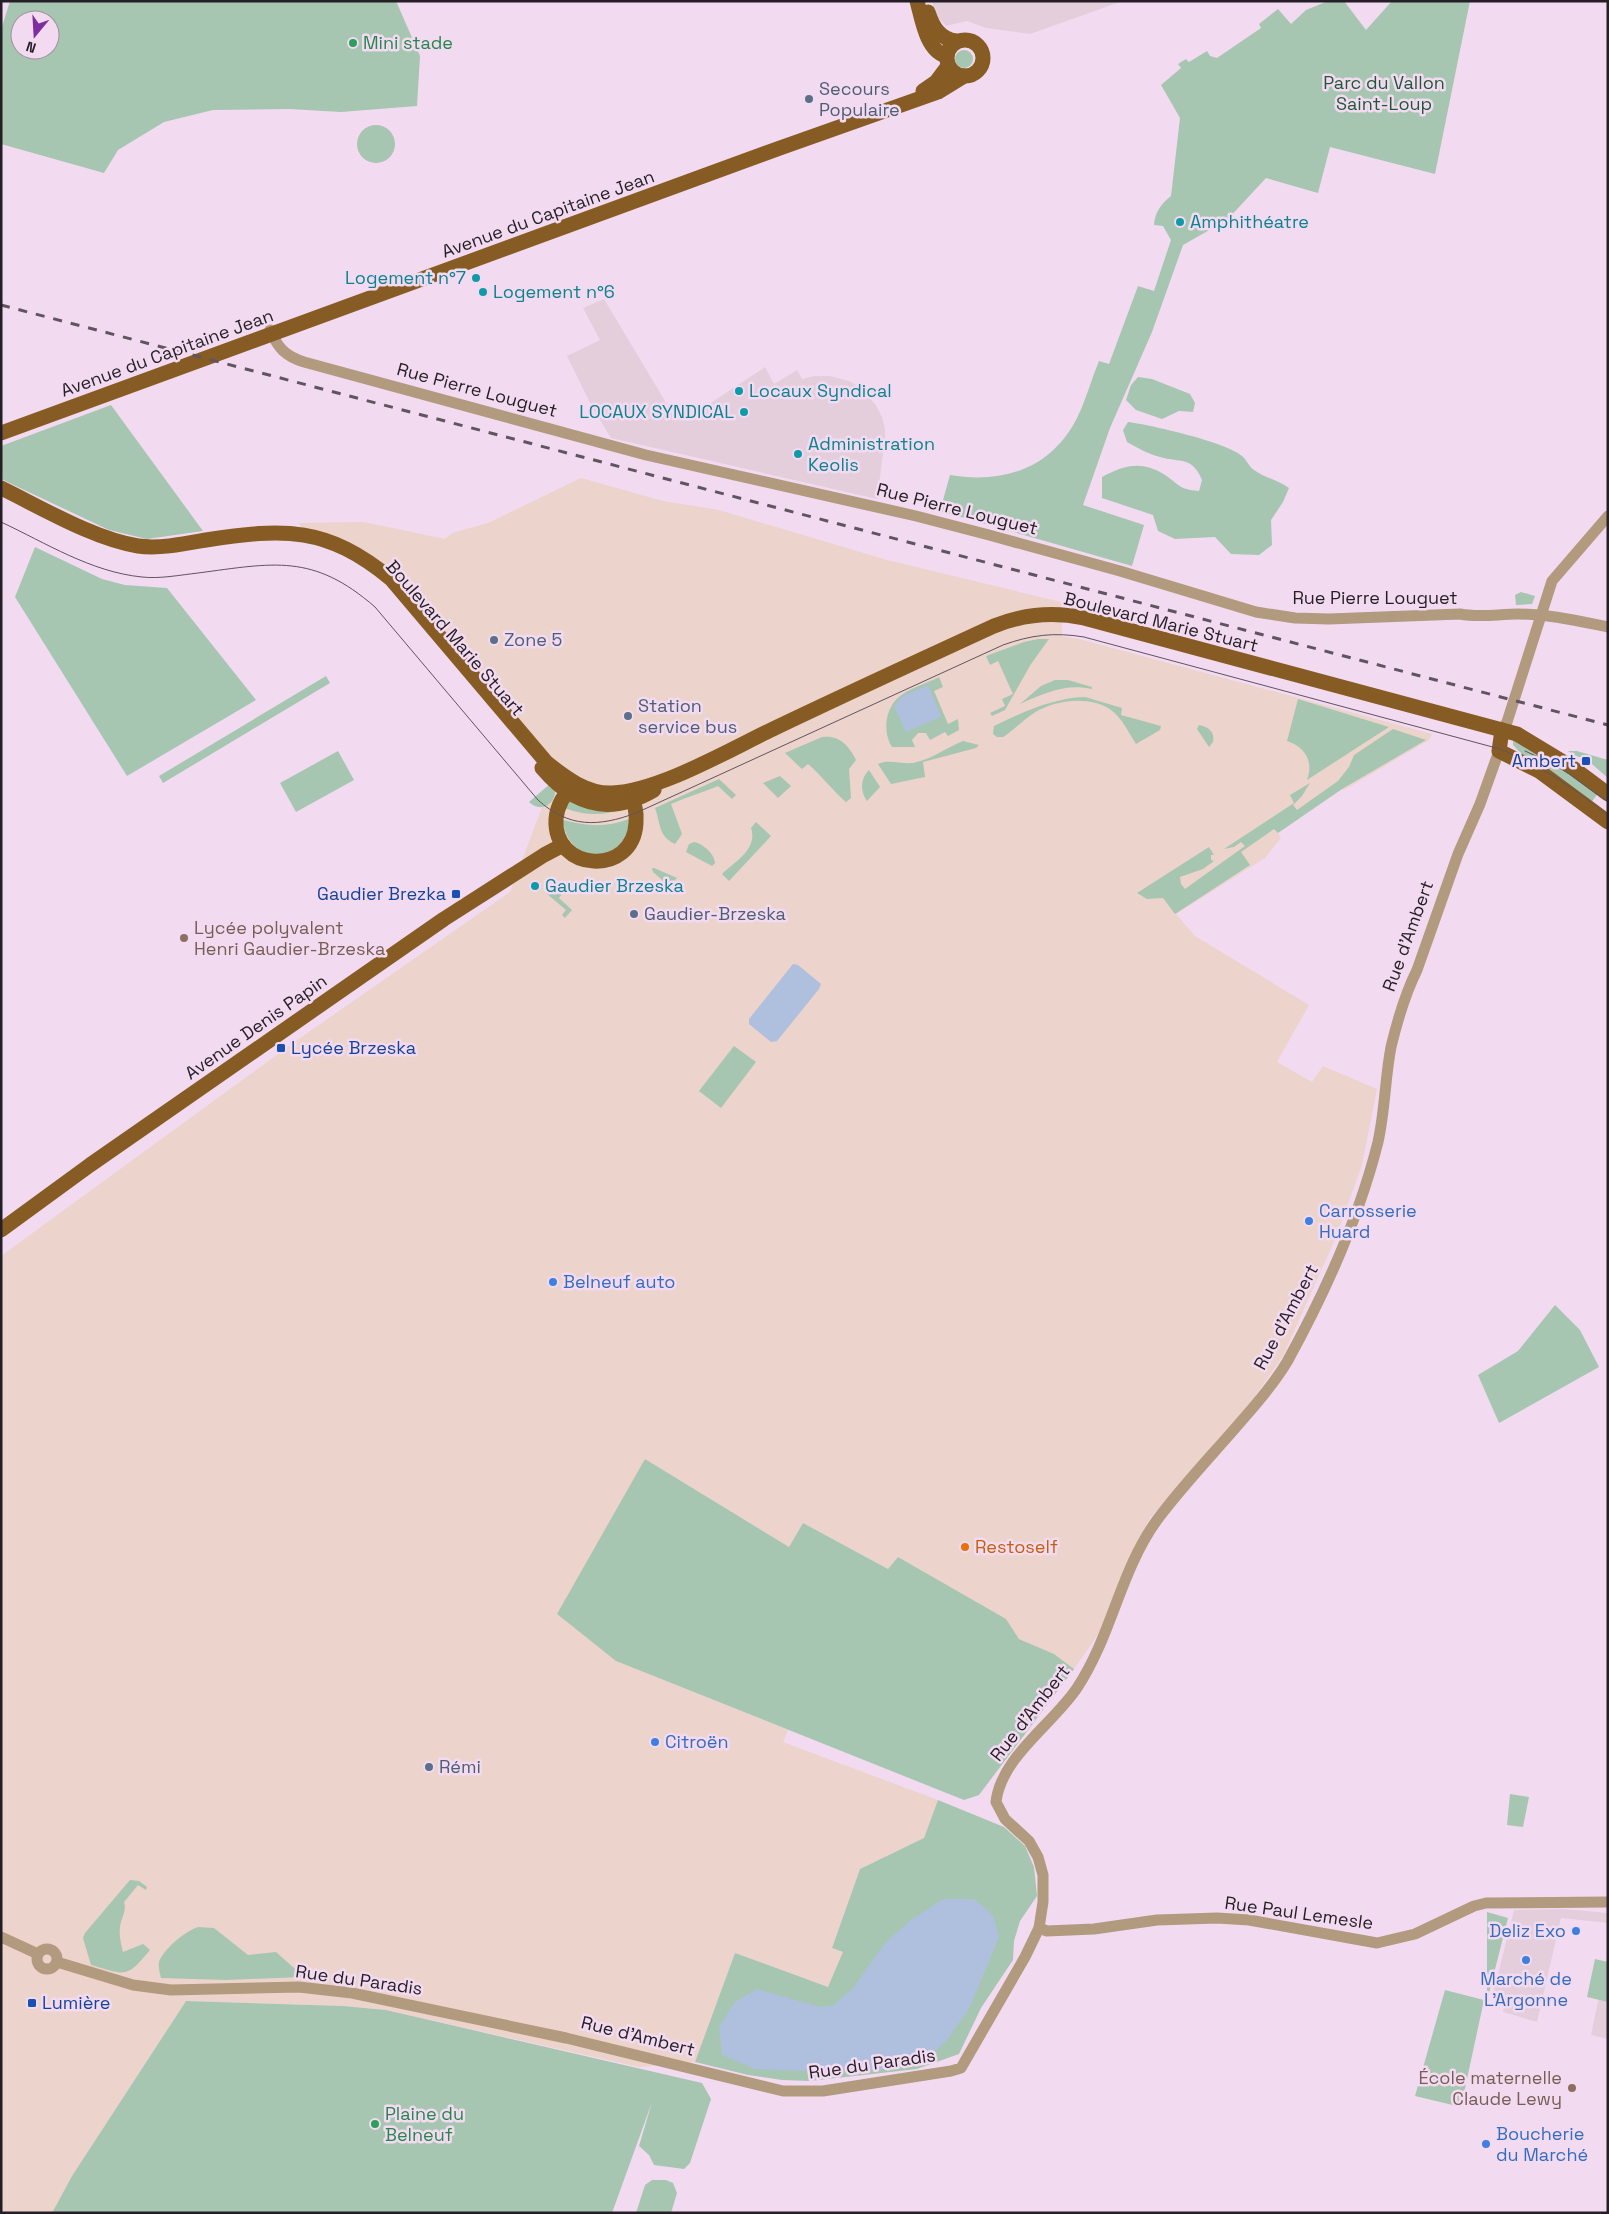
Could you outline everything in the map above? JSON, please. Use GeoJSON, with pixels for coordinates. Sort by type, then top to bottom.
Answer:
{"type":"FeatureCollection","features":[{"type":"Feature","properties":{"kind":"main road"},"geometry":{"type":"LineString","coordinates":[[917,1],[928,37],[954,73],[964,76],[977,71],[982,63],[982,54],[973,41],[962,39],[956,41],[948,40],[937,31],[932,24],[925,1]]}},
{"type":"Feature","properties":{"kind":"main road"},"geometry":{"type":"LineString","coordinates":[[947,61],[948,50],[956,41]]}},
{"type":"Feature","properties":{"kind":"main road","name":"Avenue du Capitaine Jean"},"geometry":{"type":"LineString","coordinates":[[1,434],[689,174],[927,90],[936,82],[947,61]]}},
{"type":"Feature","properties":{"kind":"main road","name":"Avenue du Capitaine Jean"},"geometry":{"type":"LineString","coordinates":[[1,428],[938,92],[964,76]]}},
{"type":"Feature","properties":{"kind":"main road"},"geometry":{"type":"LineString","coordinates":[[1,488],[112,540],[138,546],[157,546],[256,532],[284,532],[328,541],[346,548],[371,563],[391,579],[542,758],[572,789],[561,802],[556,821],[559,839],[573,855],[586,861],[610,860],[620,854],[633,838],[636,820],[630,796]]}},
{"type":"Feature","properties":{"kind":"main road","name":"Boulevard Marie Stuart"},"geometry":{"type":"LineString","coordinates":[[1,494],[92,538],[111,546],[133,551],[154,553],[272,537],[322,545],[349,556],[368,568],[398,595],[549,776],[572,789],[630,796],[994,626],[1008,620],[1038,614],[1069,615],[1084,618],[1517,734],[1573,768],[1608,794]]}},
{"type":"Feature","properties":{"kind":"main road","name":"Rue d'Ambert"},"geometry":{"type":"LineString","coordinates":[[1500,751],[1502,730]]}},
{"type":"Feature","properties":{"kind":"main road"},"geometry":{"type":"LineString","coordinates":[[1500,751],[1545,776],[1608,822]]}},
{"type":"Feature","properties":{"kind":"main road","name":"Avenue Denis Papin"},"geometry":{"type":"LineString","coordinates":[[1,1230],[90,1164],[444,919],[544,855],[563,845]]}},
{"type":"Feature","properties":{"kind":"street","name":"Rue Pierre Louguet"},"geometry":{"type":"LineString","coordinates":[[271,332],[282,352],[304,362],[646,455],[898,512],[990,535],[1120,571],[1256,612],[1295,618],[1329,619],[1460,614],[1475,617],[1519,614],[1539,617],[1556,616],[1608,626]]}},
{"type":"Feature","properties":{"kind":"street","name":"Rue d'Ambert"},"geometry":{"type":"LineString","coordinates":[[1502,730],[1507,722],[1552,580],[1608,516]]}},
{"type":"Feature","properties":{"kind":"street","name":"Rue d'Ambert"},"geometry":{"type":"LineString","coordinates":[[961,2068],[1025,1957],[1039,1928],[1043,1902],[1043,1875],[1038,1857],[1029,1841],[1005,1819],[996,1802],[1001,1781],[1029,1743],[1077,1688],[1097,1652],[1113,1615],[1126,1574],[1156,1521],[1278,1375],[1334,1266],[1361,1196],[1378,1140],[1391,1047],[1409,985],[1420,962],[1458,854],[1500,751]]}},
{"type":"Feature","properties":{"kind":"street","name":"Rue Paul Lemesle"},"geometry":{"type":"LineString","coordinates":[[1039,1928],[1047,1931],[1094,1929],[1157,1920],[1217,1918],[1249,1920],[1377,1943],[1415,1934],[1474,1906],[1486,1903],[1608,1902]]}},
{"type":"Feature","properties":{"kind":"street","name":"Rue du Paradis"},"geometry":{"type":"LineString","coordinates":[[1,1937],[38,1954],[43,1950],[49,1949],[56,1955],[56,1962],[133,1984],[170,1990],[299,1986],[352,1992],[566,2038]]}},
{"type":"Feature","properties":{"kind":"street","name":"Rue d'Ambert"},"geometry":{"type":"LineString","coordinates":[[566,2038],[700,2072]]}},
{"type":"Feature","properties":{"kind":"street","name":"Rue du Paradis"},"geometry":{"type":"LineString","coordinates":[[700,2072],[783,2091],[823,2091],[961,2068]]}},
{"type":"Feature","properties":{"kind":"shaded area"},"geometry":{"type":"Polygon","coordinates":[[[932,1],[1123,1],[1030,34],[986,28],[967,21],[946,26],[935,14],[932,1]]]}},
{"type":"Feature","properties":{"kind":"shaded area"},"geometry":{"type":"Polygon","coordinates":[[[604,299],[668,406],[685,420],[765,367],[774,384],[797,370],[802,379],[814,376],[830,376],[849,381],[859,387],[875,404],[882,417],[885,429],[877,499],[611,438],[592,407],[567,356],[600,340],[583,308],[604,299]]]}},
{"type":"Feature","properties":{"kind":"shaded area"},"geometry":{"type":"Polygon","coordinates":[[[581,478],[663,501],[719,510],[887,560],[1061,602],[1062,636],[1083,640],[1432,734],[1429,740],[1344,790],[1342,789],[1278,833],[1281,838],[1265,858],[1176,914],[1195,936],[1309,1005],[1277,1062],[1312,1082],[1323,1066],[1377,1089],[1362,1165],[1336,1237],[1283,1356],[1251,1402],[1150,1518],[1128,1561],[1099,1633],[1074,1669],[1054,1654],[1019,1639],[1005,1619],[898,1557],[888,1569],[803,1523],[789,1547],[645,1459],[616,1661],[788,1730],[783,1742],[938,1800],[924,1838],[860,1869],[832,1948],[844,1952],[828,1987],[735,1953],[695,2062],[639,2067],[386,2010],[343,2006],[186,2001],[72,2176],[52,2213],[1,2213],[1,1256],[293,1043],[510,892],[558,765],[402,585],[303,529],[298,523],[364,522],[445,539],[452,533],[488,523],[581,478]]]}},
{"type":"Feature","properties":{"kind":"shaded area","name":"Marché de L'Argonne"},"geometry":{"type":"Polygon","coordinates":[[[1563,1909],[1608,1913],[1608,1923],[1561,1918],[1537,2022],[1503,2012],[1505,2002],[1492,1998],[1514,1910],[1563,1909]]]}},
{"type":"Feature","properties":{"kind":"shaded area","name":"Marché de L'Argonne"},"geometry":{"type":"Polygon","coordinates":[[[1608,1953],[1608,2039],[1591,2035],[1608,1953]]]}},
{"type":"Feature","properties":{"kind":"green space"},"geometry":{"type":"Polygon","coordinates":[[[10,1],[396,1],[420,56],[417,106],[341,112],[289,109],[213,110],[164,122],[118,150],[104,173],[1,144],[1,30],[10,1]]]}},
{"type":"Feature","properties":{"kind":"green space","name":"Parc du Vallon Saint-Loup"},"geometry":{"type":"Polygon","coordinates":[[[1328,1],[1344,1],[1366,30],[1392,1],[1470,1],[1435,174],[1330,147],[1318,193],[1266,178],[1227,220],[1183,245],[1152,332],[1110,428],[1083,505],[1144,525],[1132,566],[940,511],[950,475],[989,477],[1007,474],[1024,469],[1054,450],[1077,418],[1099,361],[1109,364],[1138,286],[1154,291],[1171,240],[1163,226],[1154,225],[1159,209],[1171,196],[1180,118],[1161,85],[1181,68],[1178,64],[1186,59],[1189,62],[1207,51],[1210,56],[1217,58],[1261,28],[1259,24],[1278,9],[1291,24],[1306,10],[1328,1]]]}},
{"type":"Feature","properties":{"kind":"green space"},"geometry":{"type":"Polygon","coordinates":[[[964,50],[970,53],[973,59],[970,65],[964,68],[958,65],[955,59],[958,53],[964,50]]]}},
{"type":"Feature","properties":{"kind":"green space"},"geometry":{"type":"Polygon","coordinates":[[[376,125],[389,131],[395,144],[389,157],[376,163],[363,157],[357,144],[363,131],[376,125]]]}},
{"type":"Feature","properties":{"kind":"green space"},"geometry":{"type":"Polygon","coordinates":[[[1138,377],[1152,379],[1190,394],[1195,403],[1193,412],[1179,411],[1162,419],[1136,410],[1126,400],[1131,385],[1138,377]]]}},
{"type":"Feature","properties":{"kind":"green space"},"geometry":{"type":"Polygon","coordinates":[[[111,405],[203,531],[147,539],[109,530],[1,479],[1,446],[111,405]]]}},
{"type":"Feature","properties":{"kind":"green space"},"geometry":{"type":"Polygon","coordinates":[[[1128,422],[1170,430],[1221,445],[1242,456],[1252,469],[1258,473],[1289,488],[1283,502],[1271,520],[1272,545],[1259,555],[1231,554],[1215,537],[1175,539],[1158,531],[1153,515],[1102,498],[1102,477],[1133,466],[1149,467],[1157,470],[1183,488],[1199,491],[1202,480],[1198,472],[1190,464],[1156,456],[1127,442],[1123,430],[1128,422]]]}},
{"type":"Feature","properties":{"kind":"green space"},"geometry":{"type":"Polygon","coordinates":[[[35,547],[102,579],[125,585],[167,588],[256,700],[127,776],[15,597],[35,547]]]}},
{"type":"Feature","properties":{"kind":"green space"},"geometry":{"type":"Polygon","coordinates":[[[1521,592],[1535,596],[1532,604],[1516,605],[1515,595],[1521,592]]]}},
{"type":"Feature","properties":{"kind":"green space"},"geometry":{"type":"Polygon","coordinates":[[[1038,639],[1049,639],[1031,664],[1005,710],[992,716],[990,713],[1005,706],[1002,699],[1013,694],[998,661],[990,665],[986,656],[1038,639]]]}},
{"type":"Feature","properties":{"kind":"green space"},"geometry":{"type":"Polygon","coordinates":[[[326,676],[330,683],[163,783],[159,776],[326,676]]]}},
{"type":"Feature","properties":{"kind":"green space"},"geometry":{"type":"Polygon","coordinates":[[[939,677],[943,687],[934,691],[948,724],[958,719],[959,730],[948,736],[945,732],[930,740],[926,733],[918,733],[912,740],[915,747],[892,747],[886,726],[892,705],[907,692],[939,677]]]}},
{"type":"Feature","properties":{"kind":"green space"},"geometry":{"type":"Polygon","coordinates":[[[1055,680],[1068,680],[1092,687],[1092,689],[1082,687],[1064,688],[1020,704],[1041,686],[1055,680]]]}},
{"type":"Feature","properties":{"kind":"green space"},"geometry":{"type":"Polygon","coordinates":[[[1085,697],[1122,708],[1121,715],[1161,726],[1160,730],[1136,744],[1122,721],[1111,710],[1093,702],[1072,701],[1062,702],[1042,709],[1003,737],[997,737],[993,734],[994,726],[1027,711],[1061,700],[1085,697]]]}},
{"type":"Feature","properties":{"kind":"green space"},"geometry":{"type":"Polygon","coordinates":[[[1298,699],[1389,727],[1307,780],[1309,767],[1306,756],[1299,747],[1287,741],[1298,699]]]}},
{"type":"Feature","properties":{"kind":"green space"},"geometry":{"type":"Polygon","coordinates":[[[1199,725],[1208,728],[1212,732],[1213,742],[1209,747],[1197,729],[1199,725]]]}},
{"type":"Feature","properties":{"kind":"green space"},"geometry":{"type":"Polygon","coordinates":[[[1393,729],[1426,740],[1342,789],[1278,833],[1274,829],[1241,852],[1250,865],[1175,914],[1163,898],[1147,899],[1137,893],[1209,847],[1214,855],[1211,855],[1211,860],[1214,861],[1203,869],[1180,877],[1181,884],[1185,889],[1245,846],[1241,842],[1234,847],[1224,849],[1294,803],[1290,795],[1310,783],[1302,796],[1293,805],[1297,810],[1338,781],[1349,767],[1354,755],[1393,729]]]}},
{"type":"Feature","properties":{"kind":"green space"},"geometry":{"type":"Polygon","coordinates":[[[822,737],[834,738],[843,742],[856,760],[849,769],[851,798],[846,802],[808,764],[802,769],[785,753],[822,737]]]}},
{"type":"Feature","properties":{"kind":"green space"},"geometry":{"type":"Polygon","coordinates":[[[1513,739],[1599,792],[1590,804],[1525,758],[1513,745],[1513,739]]]}},
{"type":"Feature","properties":{"kind":"green space"},"geometry":{"type":"Polygon","coordinates":[[[963,741],[979,745],[976,748],[923,762],[925,777],[891,784],[878,764],[883,762],[917,762],[963,741]]]}},
{"type":"Feature","properties":{"kind":"green space"},"geometry":{"type":"Polygon","coordinates":[[[338,751],[354,780],[296,812],[280,783],[338,751]]]}},
{"type":"Feature","properties":{"kind":"green space"},"geometry":{"type":"Polygon","coordinates":[[[1568,751],[1577,751],[1608,760],[1608,778],[1585,758],[1574,756],[1568,751]]]}},
{"type":"Feature","properties":{"kind":"green space"},"geometry":{"type":"Polygon","coordinates":[[[869,770],[880,787],[867,801],[862,785],[864,777],[869,770]]]}},
{"type":"Feature","properties":{"kind":"green space"},"geometry":{"type":"Polygon","coordinates":[[[780,776],[791,786],[778,798],[763,783],[780,776]]]}},
{"type":"Feature","properties":{"kind":"green space"},"geometry":{"type":"Polygon","coordinates":[[[719,779],[736,795],[732,799],[718,786],[671,804],[682,834],[675,844],[670,841],[661,829],[655,808],[719,779]]]}},
{"type":"Feature","properties":{"kind":"green space"},"geometry":{"type":"Polygon","coordinates":[[[551,783],[555,791],[550,804],[538,807],[529,802],[551,783]]]}},
{"type":"Feature","properties":{"kind":"green space"},"geometry":{"type":"Polygon","coordinates":[[[571,799],[625,808],[603,814],[587,814],[565,808],[571,799]]]}},
{"type":"Feature","properties":{"kind":"green space"},"geometry":{"type":"Polygon","coordinates":[[[629,819],[626,834],[619,845],[609,852],[598,854],[586,853],[575,847],[567,836],[563,820],[580,824],[604,825],[629,819]]]}},
{"type":"Feature","properties":{"kind":"green space"},"geometry":{"type":"Polygon","coordinates":[[[756,822],[771,836],[729,881],[722,874],[749,848],[752,835],[751,828],[756,822]]]}},
{"type":"Feature","properties":{"kind":"green space"},"geometry":{"type":"Polygon","coordinates":[[[694,842],[710,852],[715,863],[712,866],[686,852],[689,844],[694,842]]]}},
{"type":"Feature","properties":{"kind":"green space"},"geometry":{"type":"Polygon","coordinates":[[[652,868],[677,878],[669,886],[653,872],[652,868]]]}},
{"type":"Feature","properties":{"kind":"green space"},"geometry":{"type":"Polygon","coordinates":[[[549,890],[555,894],[562,894],[559,898],[572,910],[565,918],[562,915],[566,910],[546,893],[549,890]]]}},
{"type":"Feature","properties":{"kind":"green space"},"geometry":{"type":"Polygon","coordinates":[[[734,1046],[756,1062],[721,1108],[699,1091],[734,1046]]]}},
{"type":"Feature","properties":{"kind":"green space"},"geometry":{"type":"Polygon","coordinates":[[[1555,1305],[1580,1330],[1599,1367],[1499,1423],[1478,1375],[1518,1351],[1555,1305]]]}},
{"type":"Feature","properties":{"kind":"green space"},"geometry":{"type":"Polygon","coordinates":[[[645,1459],[789,1547],[803,1523],[888,1569],[898,1557],[1006,1619],[1019,1639],[1054,1654],[1074,1669],[979,1795],[964,1800],[616,1661],[557,1614],[645,1459]]]}},
{"type":"Feature","properties":{"kind":"green space"},"geometry":{"type":"Polygon","coordinates":[[[1510,1794],[1529,1797],[1523,1827],[1507,1825],[1510,1794]]]}},
{"type":"Feature","properties":{"kind":"green space"},"geometry":{"type":"Polygon","coordinates":[[[938,1800],[1004,1827],[1025,1846],[1034,1867],[1037,1896],[1020,1921],[1014,1941],[1013,1960],[981,2008],[959,2054],[917,2069],[810,2081],[782,2080],[748,2075],[695,2062],[735,1953],[828,1987],[843,1952],[832,1948],[860,1869],[924,1838],[938,1800]]]}},
{"type":"Feature","properties":{"kind":"green space"},"geometry":{"type":"Polygon","coordinates":[[[130,1880],[139,1881],[147,1887],[146,1890],[138,1885],[124,1902],[120,1930],[123,1952],[143,1944],[150,1950],[136,1966],[125,1972],[112,1971],[91,1965],[83,1938],[85,1933],[130,1880]]]}},
{"type":"Feature","properties":{"kind":"green space"},"geometry":{"type":"Polygon","coordinates":[[[1487,1912],[1508,1918],[1488,1997],[1487,1997],[1487,1912]]]}},
{"type":"Feature","properties":{"kind":"green space"},"geometry":{"type":"Polygon","coordinates":[[[198,1927],[214,1928],[248,1955],[276,1952],[294,1968],[306,1965],[302,1977],[227,1980],[161,1978],[159,1962],[161,1957],[181,1937],[198,1927]]]}},
{"type":"Feature","properties":{"kind":"green space"},"geometry":{"type":"Polygon","coordinates":[[[1595,1959],[1608,1962],[1608,2002],[1587,1997],[1595,1959]]]}},
{"type":"Feature","properties":{"kind":"green space"},"geometry":{"type":"Polygon","coordinates":[[[1445,1990],[1484,2000],[1461,2107],[1415,2096],[1445,1990]]]}},
{"type":"Feature","properties":{"kind":"green space","name":"Plaine du Belneuf"},"geometry":{"type":"Polygon","coordinates":[[[186,2001],[343,2006],[386,2010],[702,2083],[711,2099],[690,2163],[684,2169],[654,2165],[649,2155],[639,2146],[652,2102],[612,2213],[52,2213],[72,2176],[186,2001]]]}},
{"type":"Feature","properties":{"kind":"green space"},"geometry":{"type":"Polygon","coordinates":[[[652,2180],[666,2180],[673,2183],[677,2193],[671,2213],[636,2213],[645,2185],[652,2180]]]}},
{"type":"Feature","properties":{"kind":"water"},"geometry":{"type":"Polygon","coordinates":[[[926,686],[929,687],[941,717],[906,732],[894,706],[903,696],[926,686]]]}},
{"type":"Feature","properties":{"kind":"water"},"geometry":{"type":"Polygon","coordinates":[[[793,964],[798,965],[821,984],[777,1041],[771,1042],[749,1024],[749,1019],[793,964]]]}},
{"type":"Feature","properties":{"kind":"water"},"geometry":{"type":"Polygon","coordinates":[[[943,1899],[974,1899],[993,1915],[999,1937],[969,2009],[947,2040],[922,2064],[872,2070],[807,2071],[755,2069],[722,2055],[719,2027],[735,2002],[757,1989],[820,2007],[834,2005],[853,1988],[885,1943],[911,1920],[943,1899]]]}},
{"type":"Feature","properties":{"kind":"tram line"},"geometry":{"type":"LineString","coordinates":[[1,522],[69,556],[123,574],[142,577],[163,577],[271,565],[292,566],[312,570],[332,578],[353,590],[375,607],[538,800],[561,816],[573,820],[584,822],[609,821],[636,813],[1003,645],[1023,639],[1053,635],[1084,637],[1500,749],[1556,778],[1608,815]]}},
{"type":"Feature","properties":{"kind":"tram line"},"geometry":{"type":"LineString","coordinates":[[1525,751],[1558,766],[1608,802]]}},
{"type":"Feature","properties":{"kind":"railway"},"geometry":{"type":"LineString","coordinates":[[1,305],[1608,725]]}},
{"type":"Feature","properties":{"kind":"place","name":"Mini stade"},"geometry":{"type":"Point","coordinates":[353,43]}},
{"type":"Feature","properties":{"kind":"place","name":"Secours Populaire"},"geometry":{"type":"Point","coordinates":[809,99]}},
{"type":"Feature","properties":{"kind":"place","name":"Amphithéatre"},"geometry":{"type":"Point","coordinates":[1180,222]}},
{"type":"Feature","properties":{"kind":"place","name":"Logement n°7"},"geometry":{"type":"Point","coordinates":[476,278]}},
{"type":"Feature","properties":{"kind":"place","name":"Logement n°6"},"geometry":{"type":"Point","coordinates":[483,292]}},
{"type":"Feature","properties":{"kind":"place","name":"Locaux Syndical"},"geometry":{"type":"Point","coordinates":[739,391]}},
{"type":"Feature","properties":{"kind":"place","name":"LOCAUX SYNDICAL"},"geometry":{"type":"Point","coordinates":[744,412]}},
{"type":"Feature","properties":{"kind":"place","name":"Administration Keolis"},"geometry":{"type":"Point","coordinates":[798,454]}},
{"type":"Feature","properties":{"kind":"place","name":"Zone 5"},"geometry":{"type":"Point","coordinates":[494,640]}},
{"type":"Feature","properties":{"kind":"place","name":"Station service bus"},"geometry":{"type":"Point","coordinates":[628,716]}},
{"type":"Feature","properties":{"kind":"place","name":"Ambert"},"geometry":{"type":"Point","coordinates":[1586,761]}},
{"type":"Feature","properties":{"kind":"place","name":"Gaudier Brzeska"},"geometry":{"type":"Point","coordinates":[535,886]}},
{"type":"Feature","properties":{"kind":"place","name":"Gaudier Brezka"},"geometry":{"type":"Point","coordinates":[456,894]}},
{"type":"Feature","properties":{"kind":"place","name":"Gaudier-Brzeska"},"geometry":{"type":"Point","coordinates":[634,914]}},
{"type":"Feature","properties":{"kind":"place","name":"Lycée polyvalent Henri Gaudier-Brzeska"},"geometry":{"type":"Point","coordinates":[184,938]}},
{"type":"Feature","properties":{"kind":"place","name":"Lycée Brzeska"},"geometry":{"type":"Point","coordinates":[281,1048]}},
{"type":"Feature","properties":{"kind":"place","name":"Carrosserie Huard"},"geometry":{"type":"Point","coordinates":[1309,1221]}},
{"type":"Feature","properties":{"kind":"place","name":"Belneuf auto"},"geometry":{"type":"Point","coordinates":[553,1282]}},
{"type":"Feature","properties":{"kind":"place","name":"Restoself"},"geometry":{"type":"Point","coordinates":[965,1547]}},
{"type":"Feature","properties":{"kind":"place","name":"Citroën"},"geometry":{"type":"Point","coordinates":[655,1742]}},
{"type":"Feature","properties":{"kind":"place","name":"Rémi"},"geometry":{"type":"Point","coordinates":[429,1767]}},
{"type":"Feature","properties":{"kind":"place","name":"Deliz Exo"},"geometry":{"type":"Point","coordinates":[1576,1931]}},
{"type":"Feature","properties":{"kind":"place","name":"Marché de L'Argonne"},"geometry":{"type":"Point","coordinates":[1526,1960]}},
{"type":"Feature","properties":{"kind":"place","name":"Lumière"},"geometry":{"type":"Point","coordinates":[32,2003]}},
{"type":"Feature","properties":{"kind":"place","name":"École maternelle Claude Lewy"},"geometry":{"type":"Point","coordinates":[1572,2088]}},
{"type":"Feature","properties":{"kind":"place","name":"Plaine du Belneuf"},"geometry":{"type":"Point","coordinates":[375,2124]}},
{"type":"Feature","properties":{"kind":"place","name":"Boucherie du Marché"},"geometry":{"type":"Point","coordinates":[1486,2144]}}]}
